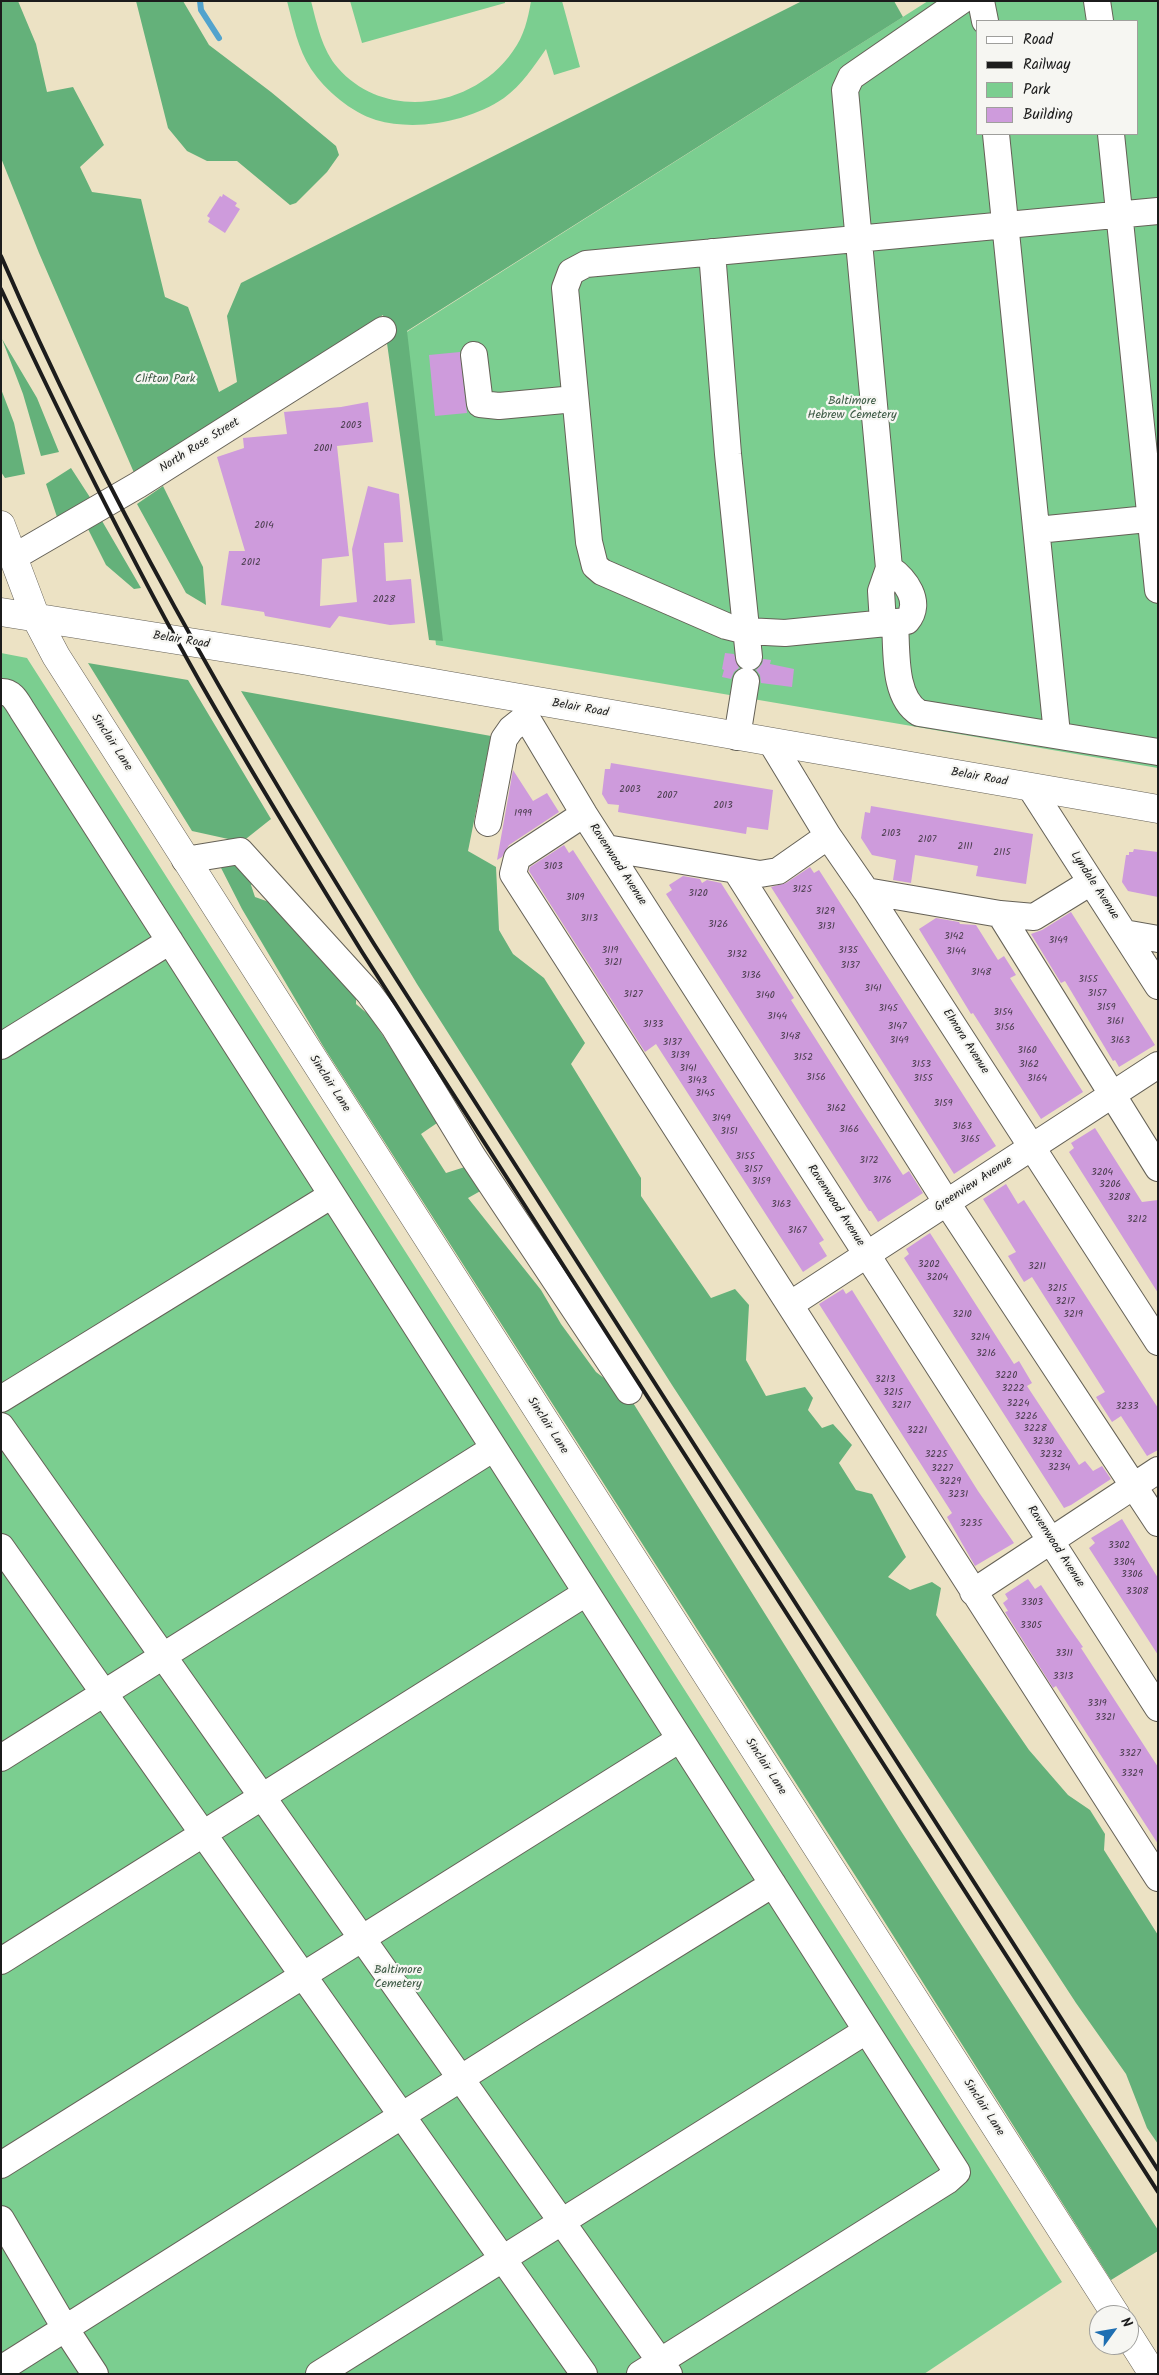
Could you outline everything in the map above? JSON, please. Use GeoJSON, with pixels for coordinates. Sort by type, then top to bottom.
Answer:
{"type":"FeatureCollection","features":[{"type":"Feature","properties":{"kind":"main road","name":"Sinclair Lane"},"geometry":{"type":"LineString","coordinates":[[1,525],[36,618],[56,656],[1110,2305]]}},
{"type":"Feature","properties":{"kind":"main road","name":"Belair Road"},"geometry":{"type":"LineString","coordinates":[[1,612],[302,660],[528,709],[737,736],[1158,809]]}},
{"type":"Feature","properties":{"kind":"main road"},"geometry":{"type":"LineString","coordinates":[[1139,2352],[1153,2374]]}},
{"type":"Feature","properties":{"kind":"street"},"geometry":{"type":"LineString","coordinates":[[961,1],[851,77],[846,83],[845,90],[890,568],[881,591],[889,623],[901,692],[911,708],[919,712],[1158,752]]}},
{"type":"Feature","properties":{"kind":"street"},"geometry":{"type":"LineString","coordinates":[[981,1],[985,20]]}},
{"type":"Feature","properties":{"kind":"street"},"geometry":{"type":"LineString","coordinates":[[1097,1],[1100,20]]}},
{"type":"Feature","properties":{"kind":"street"},"geometry":{"type":"LineString","coordinates":[[996,135],[1057,734]]}},
{"type":"Feature","properties":{"kind":"street"},"geometry":{"type":"LineString","coordinates":[[1112,135],[1154,519],[1158,590]]}},
{"type":"Feature","properties":{"kind":"street"},"geometry":{"type":"LineString","coordinates":[[889,623],[785,633],[746,631],[705,618],[602,572],[595,566],[589,542],[565,288],[571,272],[586,264],[1158,211]]}},
{"type":"Feature","properties":{"kind":"street"},"geometry":{"type":"LineString","coordinates":[[712,252],[748,669],[737,736]]}},
{"type":"Feature","properties":{"kind":"street","name":"North Rose Street"},"geometry":{"type":"LineString","coordinates":[[14,557],[138,485],[383,330]]}},
{"type":"Feature","properties":{"kind":"street"},"geometry":{"type":"LineString","coordinates":[[474,355],[480,404],[498,406],[575,399]]}},
{"type":"Feature","properties":{"kind":"street"},"geometry":{"type":"LineString","coordinates":[[1037,530],[1154,519]]}},
{"type":"Feature","properties":{"kind":"street"},"geometry":{"type":"LineString","coordinates":[[1,692],[6,692],[13,696],[957,2172],[947,2181],[656,2369],[561,2220],[1,1426]]}},
{"type":"Feature","properties":{"kind":"street"},"geometry":{"type":"LineString","coordinates":[[488,823],[504,739],[528,709]]}},
{"type":"Feature","properties":{"kind":"street","name":"Ravenwood Avenue"},"geometry":{"type":"LineString","coordinates":[[528,709],[584,814],[1158,1708]]}},
{"type":"Feature","properties":{"kind":"street","name":"Elmora Avenue"},"geometry":{"type":"LineString","coordinates":[[771,742],[828,836],[1033,1147],[1158,1342]]}},
{"type":"Feature","properties":{"kind":"street","name":"Lyndale Avenue"},"geometry":{"type":"LineString","coordinates":[[1030,787],[1158,986]]}},
{"type":"Feature","properties":{"kind":"street"},"geometry":{"type":"LineString","coordinates":[[584,814],[517,858],[513,874],[1158,1878]]}},
{"type":"Feature","properties":{"kind":"street"},"geometry":{"type":"LineString","coordinates":[[606,848],[737,872],[760,874],[778,871],[828,836]]}},
{"type":"Feature","properties":{"kind":"street"},"geometry":{"type":"LineString","coordinates":[[185,860],[240,851],[369,993],[394,1026],[474,1157],[629,1390]]}},
{"type":"Feature","properties":{"kind":"street"},"geometry":{"type":"LineString","coordinates":[[737,872],[947,1203],[1158,1523]]}},
{"type":"Feature","properties":{"kind":"street"},"geometry":{"type":"LineString","coordinates":[[866,891],[1000,914],[1034,917],[1091,882]]}},
{"type":"Feature","properties":{"kind":"street"},"geometry":{"type":"LineString","coordinates":[[1000,914],[1111,1096],[1158,1168]]}},
{"type":"Feature","properties":{"kind":"street"},"geometry":{"type":"LineString","coordinates":[[1124,933],[1158,939]]}},
{"type":"Feature","properties":{"kind":"street"},"geometry":{"type":"LineString","coordinates":[[1,1046],[170,941]]}},
{"type":"Feature","properties":{"kind":"street","name":"Greenview Avenue"},"geometry":{"type":"LineString","coordinates":[[791,1304],[1158,1065]]}},
{"type":"Feature","properties":{"kind":"street"},"geometry":{"type":"LineString","coordinates":[[1,1398],[332,1195]]}},
{"type":"Feature","properties":{"kind":"street"},"geometry":{"type":"LineString","coordinates":[[1,1758],[494,1448]]}},
{"type":"Feature","properties":{"kind":"street"},"geometry":{"type":"LineString","coordinates":[[973,1592],[1158,1470]]}},
{"type":"Feature","properties":{"kind":"street"},"geometry":{"type":"LineString","coordinates":[[1,1548],[584,2374]]}},
{"type":"Feature","properties":{"kind":"street"},"geometry":{"type":"LineString","coordinates":[[1,1961],[586,1593]]}},
{"type":"Feature","properties":{"kind":"street"},"geometry":{"type":"LineString","coordinates":[[1,2165],[680,1738]]}},
{"type":"Feature","properties":{"kind":"street"},"geometry":{"type":"LineString","coordinates":[[1,2369],[461,2078],[773,1884]]}},
{"type":"Feature","properties":{"kind":"street"},"geometry":{"type":"LineString","coordinates":[[319,2374],[561,2220],[866,2031]]}},
{"type":"Feature","properties":{"kind":"street"},"geometry":{"type":"LineString","coordinates":[[1,2219],[65,2328],[95,2374]]}},
{"type":"Feature","properties":{"kind":"green space","name":"Clifton Park"},"geometry":{"type":"Polygon","coordinates":[[[1,1],[18,1],[36,44],[47,92],[73,87],[104,145],[80,167],[92,192],[141,199],[165,297],[188,307],[219,392],[237,382],[227,316],[241,283],[802,1],[894,1],[903,17],[407,331],[443,641],[429,640],[383,315],[135,475],[39,253],[1,158],[1,1]]]}},
{"type":"Feature","properties":{"kind":"green space"},"geometry":{"type":"Polygon","coordinates":[[[136,1],[183,1],[209,45],[271,92],[336,146],[339,155],[327,172],[296,203],[290,205],[237,161],[207,161],[187,151],[168,128],[136,1]]]}},
{"type":"Feature","properties":{"kind":"green space"},"geometry":{"type":"Polygon","coordinates":[[[287,1],[311,1],[321,36],[332,61],[357,85],[380,96],[404,101],[428,101],[453,96],[476,85],[496,70],[517,45],[525,27],[531,1],[562,1],[580,67],[554,75],[546,49],[527,75],[510,93],[475,113],[443,122],[426,124],[409,125],[376,120],[357,112],[340,100],[311,69],[299,45],[287,1]]]}},
{"type":"Feature","properties":{"kind":"green space"},"geometry":{"type":"Polygon","coordinates":[[[350,1],[505,1],[505,3],[362,43],[350,1]]]}},
{"type":"Feature","properties":{"kind":"green space","name":"Baltimore Hebrew Cemetery"},"geometry":{"type":"Polygon","coordinates":[[[928,1],[1158,1],[1158,768],[436,645],[402,335],[928,1]]]}},
{"type":"Feature","properties":{"kind":"green space"},"geometry":{"type":"Polygon","coordinates":[[[2,339],[37,398],[59,452],[41,456],[23,394],[2,339]]]}},
{"type":"Feature","properties":{"kind":"green space"},"geometry":{"type":"Polygon","coordinates":[[[1,389],[14,423],[25,474],[5,478],[1,472],[1,389]]]}},
{"type":"Feature","properties":{"kind":"green space"},"geometry":{"type":"Polygon","coordinates":[[[71,468],[93,502],[57,517],[46,484],[71,468]]]}},
{"type":"Feature","properties":{"kind":"green space"},"geometry":{"type":"Polygon","coordinates":[[[163,486],[203,567],[206,605],[186,593],[137,504],[163,486]]]}},
{"type":"Feature","properties":{"kind":"green space"},"geometry":{"type":"Polygon","coordinates":[[[98,514],[141,588],[134,589],[106,565],[87,527],[98,514]]]}},
{"type":"Feature","properties":{"kind":"green space","name":"Baltimore Cemetery"},"geometry":{"type":"Polygon","coordinates":[[[1,653],[27,658],[1062,2282],[924,2374],[1,2374],[1,653]]]}},
{"type":"Feature","properties":{"kind":"green space"},"geometry":{"type":"Polygon","coordinates":[[[88,663],[188,680],[271,819],[242,842],[192,831],[88,663]]]}},
{"type":"Feature","properties":{"kind":"green space"},"geometry":{"type":"Polygon","coordinates":[[[241,691],[491,736],[468,851],[496,867],[499,930],[513,954],[544,978],[585,1043],[571,1064],[641,1178],[641,1196],[711,1298],[735,1289],[749,1305],[746,1360],[766,1396],[805,1387],[813,1398],[808,1410],[822,1428],[833,1424],[852,1445],[839,1463],[856,1490],[872,1494],[906,1557],[888,1577],[910,1590],[932,1582],[941,1588],[936,1615],[1029,1750],[1068,1795],[1090,1810],[1105,1834],[1104,1850],[1158,1935],[1158,2144],[1147,2128],[1126,2074],[1076,2003],[672,1385],[417,984],[241,691]]]}},
{"type":"Feature","properties":{"kind":"green space"},"geometry":{"type":"Polygon","coordinates":[[[241,861],[260,877],[251,885],[255,897],[286,908],[356,990],[356,1004],[369,1015],[440,1121],[421,1134],[446,1173],[468,1166],[484,1189],[468,1198],[541,1290],[561,1324],[596,1372],[630,1398],[901,1831],[1158,2230],[1158,2251],[1111,2280],[860,1883],[323,1046],[242,909],[218,862],[241,861]]]}},
{"type":"Feature","properties":{"kind":"building"},"geometry":{"type":"Polygon","coordinates":[[[223,194],[237,203],[235,206],[240,209],[225,233],[208,222],[210,218],[207,216],[223,194]]]}},
{"type":"Feature","properties":{"kind":"building"},"geometry":{"type":"Polygon","coordinates":[[[460,352],[467,413],[435,416],[429,355],[460,352]]]}},
{"type":"Feature","properties":{"kind":"building"},"geometry":{"type":"Polygon","coordinates":[[[368,402],[373,442],[337,446],[349,556],[322,559],[320,606],[357,602],[352,549],[368,486],[399,494],[403,542],[384,543],[386,581],[411,579],[415,623],[390,625],[339,616],[330,628],[265,616],[264,612],[221,605],[229,551],[245,551],[217,457],[244,448],[243,438],[287,434],[284,412],[341,407],[368,402]]]}},
{"type":"Feature","properties":{"kind":"building"},"geometry":{"type":"Polygon","coordinates":[[[725,653],[734,654],[739,668],[734,672],[731,679],[722,677],[725,653]]]}},
{"type":"Feature","properties":{"kind":"building"},"geometry":{"type":"Polygon","coordinates":[[[763,659],[771,660],[770,664],[794,669],[792,687],[761,683],[760,675],[756,670],[762,664],[763,659]]]}},
{"type":"Feature","properties":{"kind":"building"},"geometry":{"type":"Polygon","coordinates":[[[611,763],[773,790],[768,830],[747,827],[746,834],[618,812],[619,805],[608,804],[602,794],[605,769],[610,769],[611,763]]]}},
{"type":"Feature","properties":{"kind":"building"},"geometry":{"type":"Polygon","coordinates":[[[513,770],[533,801],[547,793],[559,812],[509,845],[502,857],[497,860],[513,770]]]}},
{"type":"Feature","properties":{"kind":"building"},"geometry":{"type":"Polygon","coordinates":[[[871,806],[1033,834],[1026,884],[976,876],[978,866],[915,855],[911,883],[893,880],[896,860],[872,855],[861,838],[865,812],[870,813],[871,806]]]}},
{"type":"Feature","properties":{"kind":"building"},"geometry":{"type":"Polygon","coordinates":[[[564,845],[569,853],[573,850],[824,1240],[819,1243],[827,1256],[803,1272],[656,1044],[645,1052],[529,871],[530,867],[564,845]]]}},
{"type":"Feature","properties":{"kind":"building"},"geometry":{"type":"Polygon","coordinates":[[[1134,849],[1158,852],[1158,897],[1128,891],[1122,882],[1126,855],[1129,855],[1129,852],[1133,852],[1134,849]]]}},
{"type":"Feature","properties":{"kind":"building"},"geometry":{"type":"Polygon","coordinates":[[[810,867],[814,873],[819,870],[996,1146],[954,1174],[771,887],[786,883],[810,867]]]}},
{"type":"Feature","properties":{"kind":"building"},"geometry":{"type":"Polygon","coordinates":[[[683,876],[700,879],[702,883],[707,880],[721,883],[794,998],[791,1000],[903,1175],[909,1171],[923,1193],[878,1222],[871,1211],[869,1211],[666,894],[672,890],[669,885],[683,876]]]}},
{"type":"Feature","properties":{"kind":"building"},"geometry":{"type":"Polygon","coordinates":[[[1071,912],[1155,1045],[1119,1067],[1115,1060],[1113,1061],[1065,981],[1061,983],[1031,934],[1042,930],[1071,912]]]}},
{"type":"Feature","properties":{"kind":"building"},"geometry":{"type":"Polygon","coordinates":[[[936,918],[959,922],[960,924],[976,925],[998,960],[1004,956],[1016,975],[1010,978],[1083,1092],[1041,1119],[973,1013],[971,1014],[919,929],[936,918]]]}},
{"type":"Feature","properties":{"kind":"building"},"geometry":{"type":"Polygon","coordinates":[[[1095,1128],[1142,1202],[1158,1200],[1158,1293],[1069,1152],[1074,1148],[1071,1143],[1095,1128]]]}},
{"type":"Feature","properties":{"kind":"building"},"geometry":{"type":"Polygon","coordinates":[[[1006,1184],[1018,1204],[1024,1200],[1158,1408],[1158,1450],[1147,1456],[1121,1416],[1112,1422],[1096,1397],[1105,1392],[1032,1277],[1024,1282],[1008,1256],[1016,1252],[983,1199],[1006,1184]]]}},
{"type":"Feature","properties":{"kind":"building"},"geometry":{"type":"Polygon","coordinates":[[[930,1233],[1014,1364],[1019,1361],[1032,1383],[1027,1386],[1079,1465],[1085,1461],[1093,1471],[1102,1466],[1111,1479],[1071,1505],[1064,1508],[904,1258],[909,1254],[906,1249],[930,1233]]]}},
{"type":"Feature","properties":{"kind":"building"},"geometry":{"type":"Polygon","coordinates":[[[843,1289],[846,1294],[852,1290],[978,1491],[1014,1543],[975,1566],[947,1517],[952,1513],[819,1304],[843,1289]]]}},
{"type":"Feature","properties":{"kind":"building"},"geometry":{"type":"Polygon","coordinates":[[[1122,1519],[1158,1578],[1158,1655],[1089,1548],[1095,1543],[1091,1538],[1122,1519]]]}},
{"type":"Feature","properties":{"kind":"building"},"geometry":{"type":"Polygon","coordinates":[[[1028,1579],[1035,1589],[1041,1585],[1083,1647],[1081,1648],[1158,1767],[1158,1844],[1056,1686],[1053,1688],[1005,1612],[1008,1611],[1003,1603],[1008,1599],[1005,1594],[1028,1579]]]}},
{"type":"Feature","properties":{"kind":"waterway"},"geometry":{"type":"LineString","coordinates":[[200,1],[201,10],[219,38]]}},
{"type":"Feature","properties":{"kind":"railway"},"geometry":{"type":"LineString","coordinates":[[1,256],[41,345],[128,521],[272,777],[374,944],[1158,2170]]}},
{"type":"Feature","properties":{"kind":"railway"},"geometry":{"type":"LineString","coordinates":[[1,289],[72,438],[147,585],[200,682],[300,851],[362,952],[1158,2192]]}}]}
